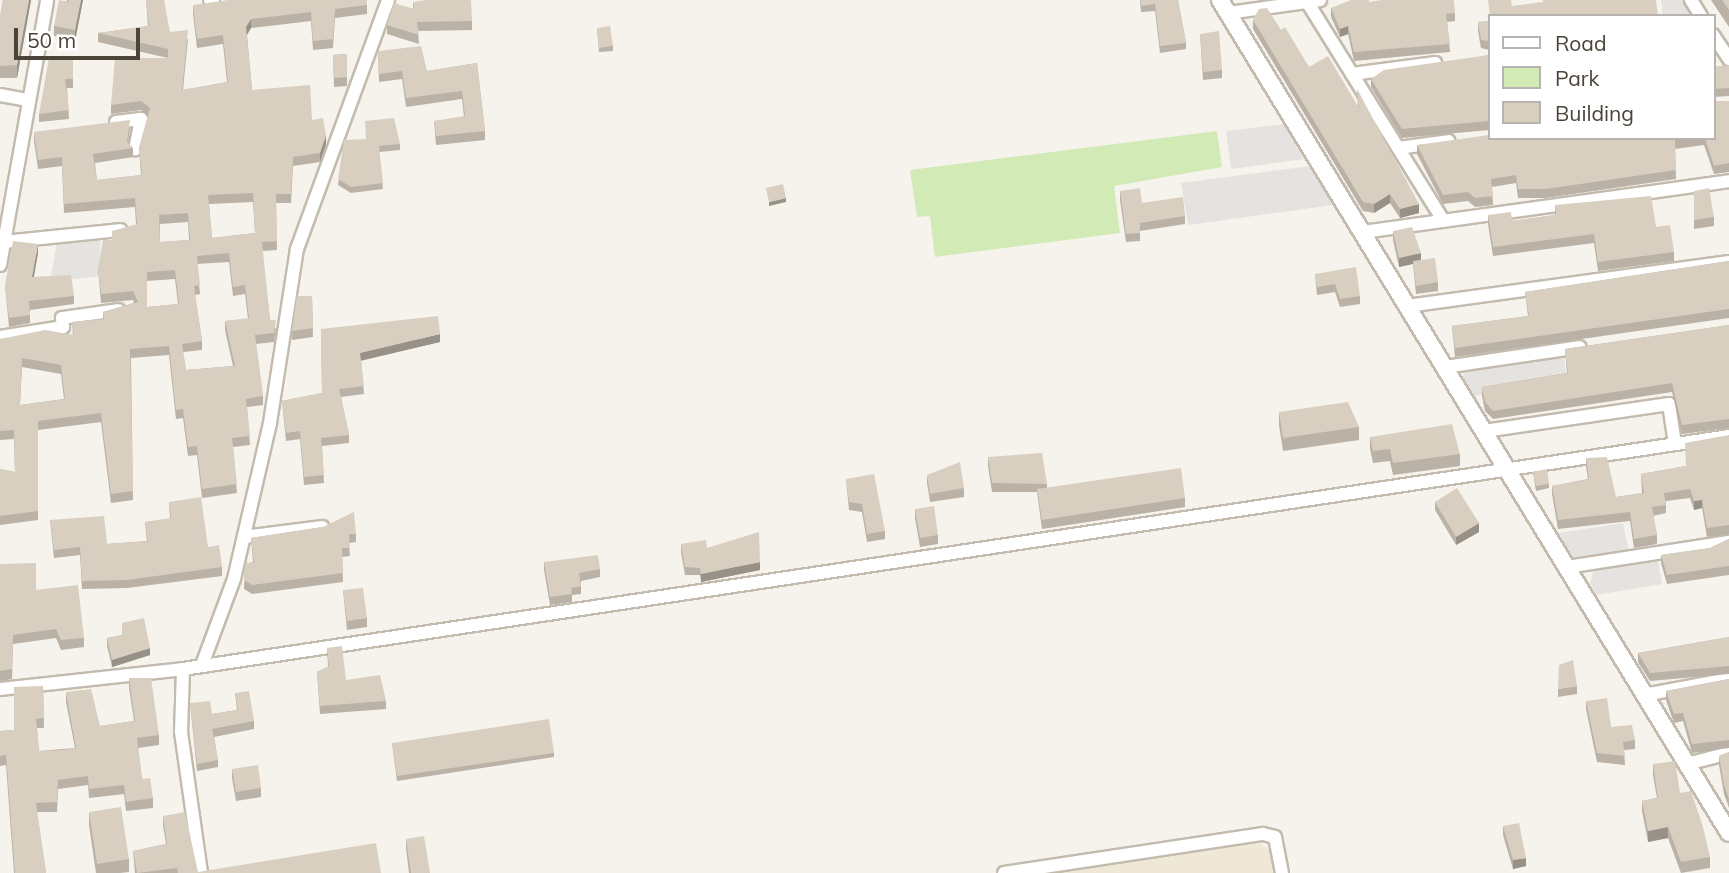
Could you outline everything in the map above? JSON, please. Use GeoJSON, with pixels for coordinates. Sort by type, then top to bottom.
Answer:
{"type":"FeatureCollection","features":[{"type":"Feature","properties":{"kind":"street"},"geometry":{"type":"LineString","coordinates":[[0,265],[29,133],[29,100],[47,0]]}},
{"type":"Feature","properties":{"kind":"street"},"geometry":{"type":"LineString","coordinates":[[202,665],[221,628],[270,424],[290,273],[388,0]]}},
{"type":"Feature","properties":{"kind":"street"},"geometry":{"type":"LineString","coordinates":[[1443,220],[1352,74],[1311,1],[1224,6],[1729,833]]}},
{"type":"Feature","properties":{"kind":"street"},"geometry":{"type":"LineString","coordinates":[[1715,38],[1729,59]]}},
{"type":"Feature","properties":{"kind":"street"},"geometry":{"type":"LineString","coordinates":[[1352,74],[1451,61]]}},
{"type":"Feature","properties":{"kind":"street"},"geometry":{"type":"LineString","coordinates":[[0,94],[29,100]]}},
{"type":"Feature","properties":{"kind":"street"},"geometry":{"type":"LineString","coordinates":[[102,124],[141,119],[135,149]]}},
{"type":"Feature","properties":{"kind":"street"},"geometry":{"type":"LineString","coordinates":[[1398,148],[1462,139]]}},
{"type":"Feature","properties":{"kind":"street"},"geometry":{"type":"LineString","coordinates":[[1363,232],[1729,181]]}},
{"type":"Feature","properties":{"kind":"street"},"geometry":{"type":"LineString","coordinates":[[4,242],[120,230]]}},
{"type":"Feature","properties":{"kind":"street"},"geometry":{"type":"LineString","coordinates":[[1407,306],[1729,262]]}},
{"type":"Feature","properties":{"kind":"street"},"geometry":{"type":"LineString","coordinates":[[0,337],[63,327],[62,318],[130,308]]}},
{"type":"Feature","properties":{"kind":"street"},"geometry":{"type":"LineString","coordinates":[[1445,367],[1594,345]]}},
{"type":"Feature","properties":{"kind":"street"},"geometry":{"type":"LineString","coordinates":[[1484,431],[1669,404],[1675,444]]}},
{"type":"Feature","properties":{"kind":"street"},"geometry":{"type":"LineString","coordinates":[[0,690],[183,669],[1729,436]]}},
{"type":"Feature","properties":{"kind":"street"},"geometry":{"type":"LineString","coordinates":[[244,537],[323,527]]}},
{"type":"Feature","properties":{"kind":"street"},"geometry":{"type":"LineString","coordinates":[[1567,567],[1729,542]]}},
{"type":"Feature","properties":{"kind":"street"},"geometry":{"type":"LineString","coordinates":[[183,669],[181,732],[201,873]]}},
{"type":"Feature","properties":{"kind":"street"},"geometry":{"type":"LineString","coordinates":[[1644,695],[1729,679]]}},
{"type":"Feature","properties":{"kind":"street"},"geometry":{"type":"LineString","coordinates":[[1687,764],[1729,753]]}},
{"type":"Feature","properties":{"kind":"street"},"geometry":{"type":"LineString","coordinates":[[1004,873],[1263,834],[1276,837],[1282,873]]}},
{"type":"Feature","properties":{"kind":"shaded area"},"geometry":{"type":"Polygon","coordinates":[[[1661,0],[1683,0],[1692,14],[1663,14],[1661,0]]]}},
{"type":"Feature","properties":{"kind":"shaded area"},"geometry":{"type":"Polygon","coordinates":[[[1284,124],[1304,159],[1231,169],[1226,131],[1284,124]]]}},
{"type":"Feature","properties":{"kind":"shaded area"},"geometry":{"type":"Polygon","coordinates":[[[1310,166],[1333,205],[1188,225],[1181,183],[1310,166]]]}},
{"type":"Feature","properties":{"kind":"shaded area"},"geometry":{"type":"Polygon","coordinates":[[[100,236],[101,276],[50,282],[57,242],[100,236]]]}},
{"type":"Feature","properties":{"kind":"shaded area"},"geometry":{"type":"Polygon","coordinates":[[[1564,356],[1567,382],[1475,396],[1463,377],[1465,370],[1564,356]]]}},
{"type":"Feature","properties":{"kind":"shaded area"},"geometry":{"type":"Polygon","coordinates":[[[1623,523],[1629,552],[1574,559],[1559,533],[1623,523]]]}},
{"type":"Feature","properties":{"kind":"shaded area"},"geometry":{"type":"Polygon","coordinates":[[[1658,561],[1662,584],[1596,595],[1590,583],[1594,570],[1658,561]]]}},
{"type":"Feature","properties":{"kind":"shaded area"},"geometry":{"type":"Polygon","coordinates":[[[1256,841],[1270,850],[1275,873],[1044,873],[1256,841]]]}},
{"type":"Feature","properties":{"kind":"green space"},"geometry":{"type":"Polygon","coordinates":[[[1217,131],[1222,167],[1114,186],[1120,233],[935,257],[930,216],[917,217],[910,170],[1217,131]]]}},
{"type":"Feature","properties":{"kind":"building"},"geometry":{"type":"Polygon","coordinates":[[[3,0],[29,0],[17,65],[0,66],[0,18],[3,0]]]}},
{"type":"Feature","properties":{"kind":"building"},"geometry":{"type":"Polygon","coordinates":[[[59,0],[81,0],[75,30],[54,26],[59,0]]]}},
{"type":"Feature","properties":{"kind":"building"},"geometry":{"type":"Polygon","coordinates":[[[146,0],[164,0],[170,32],[188,30],[182,90],[228,82],[223,35],[197,39],[193,5],[228,0],[367,0],[367,5],[335,9],[333,39],[313,41],[311,12],[251,19],[246,27],[252,90],[310,85],[312,120],[323,118],[326,135],[320,153],[293,157],[291,194],[276,194],[277,241],[262,242],[270,320],[276,320],[274,333],[255,335],[263,396],[246,399],[250,436],[232,438],[237,484],[202,489],[197,446],[188,447],[183,409],[176,410],[169,346],[130,349],[133,491],[111,494],[101,413],[38,421],[38,511],[0,516],[0,469],[15,472],[14,430],[0,431],[0,339],[45,330],[74,335],[72,322],[104,319],[103,312],[138,302],[133,291],[101,294],[98,269],[103,240],[112,240],[112,231],[137,224],[135,198],[64,204],[62,157],[38,160],[34,132],[130,120],[127,142],[133,148],[93,154],[97,180],[142,175],[139,148],[150,108],[141,101],[111,105],[115,58],[168,58],[168,49],[98,33],[149,26],[146,0]],[[253,193],[208,195],[212,238],[255,233],[253,193]],[[188,213],[159,215],[160,242],[190,240],[188,213]],[[229,253],[197,256],[200,285],[194,286],[202,341],[182,344],[186,370],[235,366],[225,321],[249,318],[245,285],[233,287],[229,253]],[[175,270],[147,272],[147,307],[179,304],[175,270]],[[22,358],[20,405],[65,399],[61,365],[22,358]]]}},
{"type":"Feature","properties":{"kind":"building"},"geometry":{"type":"Polygon","coordinates":[[[471,0],[472,21],[417,22],[419,35],[387,25],[394,3],[414,9],[413,2],[471,0]]]}},
{"type":"Feature","properties":{"kind":"building"},"geometry":{"type":"Polygon","coordinates":[[[1141,0],[1178,0],[1186,43],[1160,46],[1155,4],[1141,6],[1141,0]]]}},
{"type":"Feature","properties":{"kind":"building"},"geometry":{"type":"Polygon","coordinates":[[[1351,0],[1454,0],[1455,13],[1446,14],[1450,44],[1354,52],[1348,26],[1340,29],[1331,8],[1351,0]]]}},
{"type":"Feature","properties":{"kind":"building"},"geometry":{"type":"Polygon","coordinates":[[[1488,0],[1511,0],[1512,6],[1543,0],[1656,0],[1658,14],[1490,14],[1488,0]]]}},
{"type":"Feature","properties":{"kind":"building"},"geometry":{"type":"Polygon","coordinates":[[[1722,0],[1729,0],[1729,10],[1722,0]]]}},
{"type":"Feature","properties":{"kind":"building"},"geometry":{"type":"Polygon","coordinates":[[[1267,8],[1281,30],[1285,27],[1309,67],[1328,56],[1359,108],[1357,89],[1419,204],[1400,209],[1390,194],[1374,204],[1363,202],[1253,20],[1259,9],[1267,8]]]}},
{"type":"Feature","properties":{"kind":"building"},"geometry":{"type":"Polygon","coordinates":[[[1488,21],[1488,41],[1481,40],[1478,22],[1488,21]]]}},
{"type":"Feature","properties":{"kind":"building"},"geometry":{"type":"Polygon","coordinates":[[[610,26],[613,46],[599,48],[597,28],[610,26]]]}},
{"type":"Feature","properties":{"kind":"building"},"geometry":{"type":"Polygon","coordinates":[[[1219,31],[1222,70],[1203,72],[1200,34],[1219,31]]]}},
{"type":"Feature","properties":{"kind":"building"},"geometry":{"type":"Polygon","coordinates":[[[421,46],[427,71],[477,63],[485,131],[436,136],[434,121],[465,116],[462,91],[406,98],[402,71],[379,74],[378,51],[421,46]]]}},
{"type":"Feature","properties":{"kind":"building"},"geometry":{"type":"Polygon","coordinates":[[[347,54],[347,77],[334,78],[333,55],[347,54]]]}},
{"type":"Feature","properties":{"kind":"building"},"geometry":{"type":"Polygon","coordinates":[[[1488,55],[1488,121],[1402,129],[1371,79],[1384,70],[1488,55]]]}},
{"type":"Feature","properties":{"kind":"building"},"geometry":{"type":"Polygon","coordinates":[[[49,58],[73,58],[73,79],[65,79],[69,110],[39,114],[49,58]]]}},
{"type":"Feature","properties":{"kind":"building"},"geometry":{"type":"Polygon","coordinates":[[[1729,65],[1729,88],[1715,89],[1715,67],[1729,65]]]}},
{"type":"Feature","properties":{"kind":"building"},"geometry":{"type":"Polygon","coordinates":[[[1715,101],[1729,101],[1729,163],[1714,166],[1706,140],[1715,140],[1715,101]]]}},
{"type":"Feature","properties":{"kind":"building"},"geometry":{"type":"Polygon","coordinates":[[[394,118],[400,144],[379,146],[383,183],[351,187],[338,179],[344,140],[366,139],[365,121],[394,118]]]}},
{"type":"Feature","properties":{"kind":"building"},"geometry":{"type":"Polygon","coordinates":[[[1488,135],[1488,140],[1675,140],[1676,170],[1546,189],[1518,189],[1516,175],[1491,179],[1493,196],[1475,198],[1468,192],[1443,195],[1417,145],[1488,135]]]}},
{"type":"Feature","properties":{"kind":"building"},"geometry":{"type":"Polygon","coordinates":[[[783,184],[786,198],[769,202],[766,188],[783,184]]]}},
{"type":"Feature","properties":{"kind":"building"},"geometry":{"type":"Polygon","coordinates":[[[1140,188],[1142,203],[1183,197],[1185,216],[1140,223],[1140,233],[1126,234],[1120,191],[1140,188]]]}},
{"type":"Feature","properties":{"kind":"building"},"geometry":{"type":"Polygon","coordinates":[[[1709,188],[1714,217],[1694,220],[1694,191],[1709,188]]]}},
{"type":"Feature","properties":{"kind":"building"},"geometry":{"type":"Polygon","coordinates":[[[1651,196],[1656,227],[1670,225],[1674,252],[1598,262],[1594,234],[1493,247],[1488,215],[1511,212],[1512,221],[1556,215],[1555,205],[1651,196]]]}},
{"type":"Feature","properties":{"kind":"building"},"geometry":{"type":"Polygon","coordinates":[[[1412,227],[1421,253],[1399,258],[1393,231],[1412,227]]]}},
{"type":"Feature","properties":{"kind":"building"},"geometry":{"type":"Polygon","coordinates":[[[13,241],[38,244],[32,277],[71,275],[74,296],[29,301],[30,315],[9,318],[5,285],[13,241]]]}},
{"type":"Feature","properties":{"kind":"building"},"geometry":{"type":"Polygon","coordinates":[[[1435,258],[1438,282],[1416,286],[1413,261],[1435,258]]]}},
{"type":"Feature","properties":{"kind":"building"},"geometry":{"type":"Polygon","coordinates":[[[1729,261],[1729,309],[1455,348],[1452,326],[1529,316],[1525,292],[1729,261]]]}},
{"type":"Feature","properties":{"kind":"building"},"geometry":{"type":"Polygon","coordinates":[[[1356,267],[1360,296],[1340,299],[1335,284],[1317,287],[1315,274],[1356,267]]]}},
{"type":"Feature","properties":{"kind":"building"},"geometry":{"type":"Polygon","coordinates":[[[297,296],[312,296],[313,328],[292,331],[297,296]]]}},
{"type":"Feature","properties":{"kind":"building"},"geometry":{"type":"Polygon","coordinates":[[[438,316],[440,334],[360,353],[364,386],[339,389],[349,435],[321,438],[324,475],[304,477],[300,431],[286,433],[282,401],[322,393],[321,329],[438,316]]]}},
{"type":"Feature","properties":{"kind":"building"},"geometry":{"type":"Polygon","coordinates":[[[1729,325],[1729,419],[1682,425],[1672,383],[1493,411],[1485,402],[1482,387],[1568,373],[1565,349],[1729,325]]]}},
{"type":"Feature","properties":{"kind":"building"},"geometry":{"type":"Polygon","coordinates":[[[1348,402],[1359,427],[1283,438],[1279,412],[1348,402]]]}},
{"type":"Feature","properties":{"kind":"building"},"geometry":{"type":"Polygon","coordinates":[[[1452,424],[1460,454],[1393,463],[1390,449],[1373,451],[1370,437],[1452,424]]]}},
{"type":"Feature","properties":{"kind":"building"},"geometry":{"type":"Polygon","coordinates":[[[1729,435],[1729,525],[1707,528],[1702,500],[1694,501],[1690,489],[1664,493],[1666,505],[1652,507],[1657,535],[1634,539],[1630,512],[1558,520],[1552,486],[1589,479],[1586,458],[1607,457],[1616,497],[1644,493],[1641,474],[1686,466],[1685,443],[1729,435]]]}},
{"type":"Feature","properties":{"kind":"building"},"geometry":{"type":"Polygon","coordinates":[[[1042,453],[1047,484],[992,483],[988,457],[1042,453]]]}},
{"type":"Feature","properties":{"kind":"building"},"geometry":{"type":"Polygon","coordinates":[[[960,462],[964,488],[930,494],[927,475],[960,462]]]}},
{"type":"Feature","properties":{"kind":"building"},"geometry":{"type":"Polygon","coordinates":[[[1181,468],[1185,498],[1042,520],[1037,489],[1181,468]]]}},
{"type":"Feature","properties":{"kind":"building"},"geometry":{"type":"Polygon","coordinates":[[[1547,469],[1549,484],[1536,486],[1533,472],[1547,469]]]}},
{"type":"Feature","properties":{"kind":"building"},"geometry":{"type":"Polygon","coordinates":[[[874,474],[885,531],[867,534],[862,504],[849,502],[846,479],[874,474]]]}},
{"type":"Feature","properties":{"kind":"building"},"geometry":{"type":"Polygon","coordinates":[[[1457,488],[1479,523],[1456,537],[1435,502],[1457,488]]]}},
{"type":"Feature","properties":{"kind":"building"},"geometry":{"type":"Polygon","coordinates":[[[201,497],[208,547],[219,545],[222,567],[127,580],[82,581],[80,547],[54,550],[50,520],[104,516],[107,544],[148,541],[145,522],[171,518],[169,502],[201,497]]]}},
{"type":"Feature","properties":{"kind":"building"},"geometry":{"type":"Polygon","coordinates":[[[934,506],[938,535],[920,538],[915,509],[934,506]]]}},
{"type":"Feature","properties":{"kind":"building"},"geometry":{"type":"Polygon","coordinates":[[[354,512],[356,534],[349,534],[350,548],[342,548],[343,573],[252,585],[244,580],[245,564],[254,562],[251,538],[323,527],[354,512]]]}},
{"type":"Feature","properties":{"kind":"building"},"geometry":{"type":"Polygon","coordinates":[[[759,532],[760,562],[701,574],[700,568],[685,567],[681,544],[706,540],[707,548],[759,532]]]}},
{"type":"Feature","properties":{"kind":"building"},"geometry":{"type":"Polygon","coordinates":[[[1729,539],[1729,566],[1667,575],[1661,555],[1710,548],[1729,539]]]}},
{"type":"Feature","properties":{"kind":"building"},"geometry":{"type":"Polygon","coordinates":[[[598,555],[600,569],[579,573],[581,586],[571,588],[572,594],[550,597],[544,562],[598,555]]]}},
{"type":"Feature","properties":{"kind":"building"},"geometry":{"type":"Polygon","coordinates":[[[36,563],[36,590],[78,585],[84,638],[61,640],[56,629],[13,635],[12,669],[0,671],[0,564],[36,563]]]}},
{"type":"Feature","properties":{"kind":"building"},"geometry":{"type":"Polygon","coordinates":[[[363,588],[367,618],[347,621],[343,590],[363,588]]]}},
{"type":"Feature","properties":{"kind":"building"},"geometry":{"type":"Polygon","coordinates":[[[144,618],[150,648],[112,660],[107,638],[122,635],[122,623],[144,618]]]}},
{"type":"Feature","properties":{"kind":"building"},"geometry":{"type":"Polygon","coordinates":[[[1729,637],[1729,666],[1650,673],[1638,653],[1729,637]]]}},
{"type":"Feature","properties":{"kind":"building"},"geometry":{"type":"Polygon","coordinates":[[[342,646],[346,680],[380,675],[386,701],[320,706],[317,672],[329,666],[327,648],[342,646]]]}},
{"type":"Feature","properties":{"kind":"building"},"geometry":{"type":"Polygon","coordinates":[[[1573,660],[1577,686],[1558,689],[1559,665],[1573,660]]]}},
{"type":"Feature","properties":{"kind":"building"},"geometry":{"type":"Polygon","coordinates":[[[129,678],[151,678],[159,735],[137,738],[142,779],[150,778],[153,798],[126,802],[124,785],[89,789],[88,776],[58,780],[57,802],[36,803],[46,873],[15,873],[6,755],[0,756],[0,731],[14,730],[14,687],[43,686],[44,718],[36,719],[39,751],[62,750],[76,748],[66,692],[91,689],[100,726],[135,721],[129,678]]]}},
{"type":"Feature","properties":{"kind":"building"},"geometry":{"type":"Polygon","coordinates":[[[1729,679],[1729,740],[1692,744],[1683,713],[1674,714],[1666,691],[1729,679]]]}},
{"type":"Feature","properties":{"kind":"building"},"geometry":{"type":"Polygon","coordinates":[[[249,691],[254,721],[212,729],[218,760],[197,764],[190,703],[210,701],[212,714],[238,710],[235,693],[249,691]]]}},
{"type":"Feature","properties":{"kind":"building"},"geometry":{"type":"Polygon","coordinates":[[[1607,698],[1611,727],[1632,725],[1635,740],[1623,742],[1625,756],[1597,753],[1586,701],[1607,698]]]}},
{"type":"Feature","properties":{"kind":"building"},"geometry":{"type":"Polygon","coordinates":[[[549,719],[554,753],[397,776],[392,743],[549,719]]]}},
{"type":"Feature","properties":{"kind":"building"},"geometry":{"type":"Polygon","coordinates":[[[1729,752],[1729,799],[1719,756],[1729,752]]]}},
{"type":"Feature","properties":{"kind":"building"},"geometry":{"type":"Polygon","coordinates":[[[1675,761],[1680,793],[1691,791],[1710,857],[1681,862],[1668,827],[1648,831],[1642,801],[1658,798],[1653,764],[1675,761]]]}},
{"type":"Feature","properties":{"kind":"building"},"geometry":{"type":"Polygon","coordinates":[[[258,765],[261,788],[236,792],[232,769],[258,765]]]}},
{"type":"Feature","properties":{"kind":"building"},"geometry":{"type":"Polygon","coordinates":[[[121,807],[129,859],[97,864],[89,812],[121,807]]]}},
{"type":"Feature","properties":{"kind":"building"},"geometry":{"type":"Polygon","coordinates":[[[185,812],[198,872],[376,843],[381,873],[178,873],[177,868],[137,873],[133,851],[167,844],[163,816],[185,812]]]}},
{"type":"Feature","properties":{"kind":"building"},"geometry":{"type":"Polygon","coordinates":[[[1519,823],[1526,858],[1513,860],[1503,826],[1519,823]]]}},
{"type":"Feature","properties":{"kind":"building"},"geometry":{"type":"Polygon","coordinates":[[[424,836],[430,873],[411,873],[406,839],[424,836]]]}}]}
